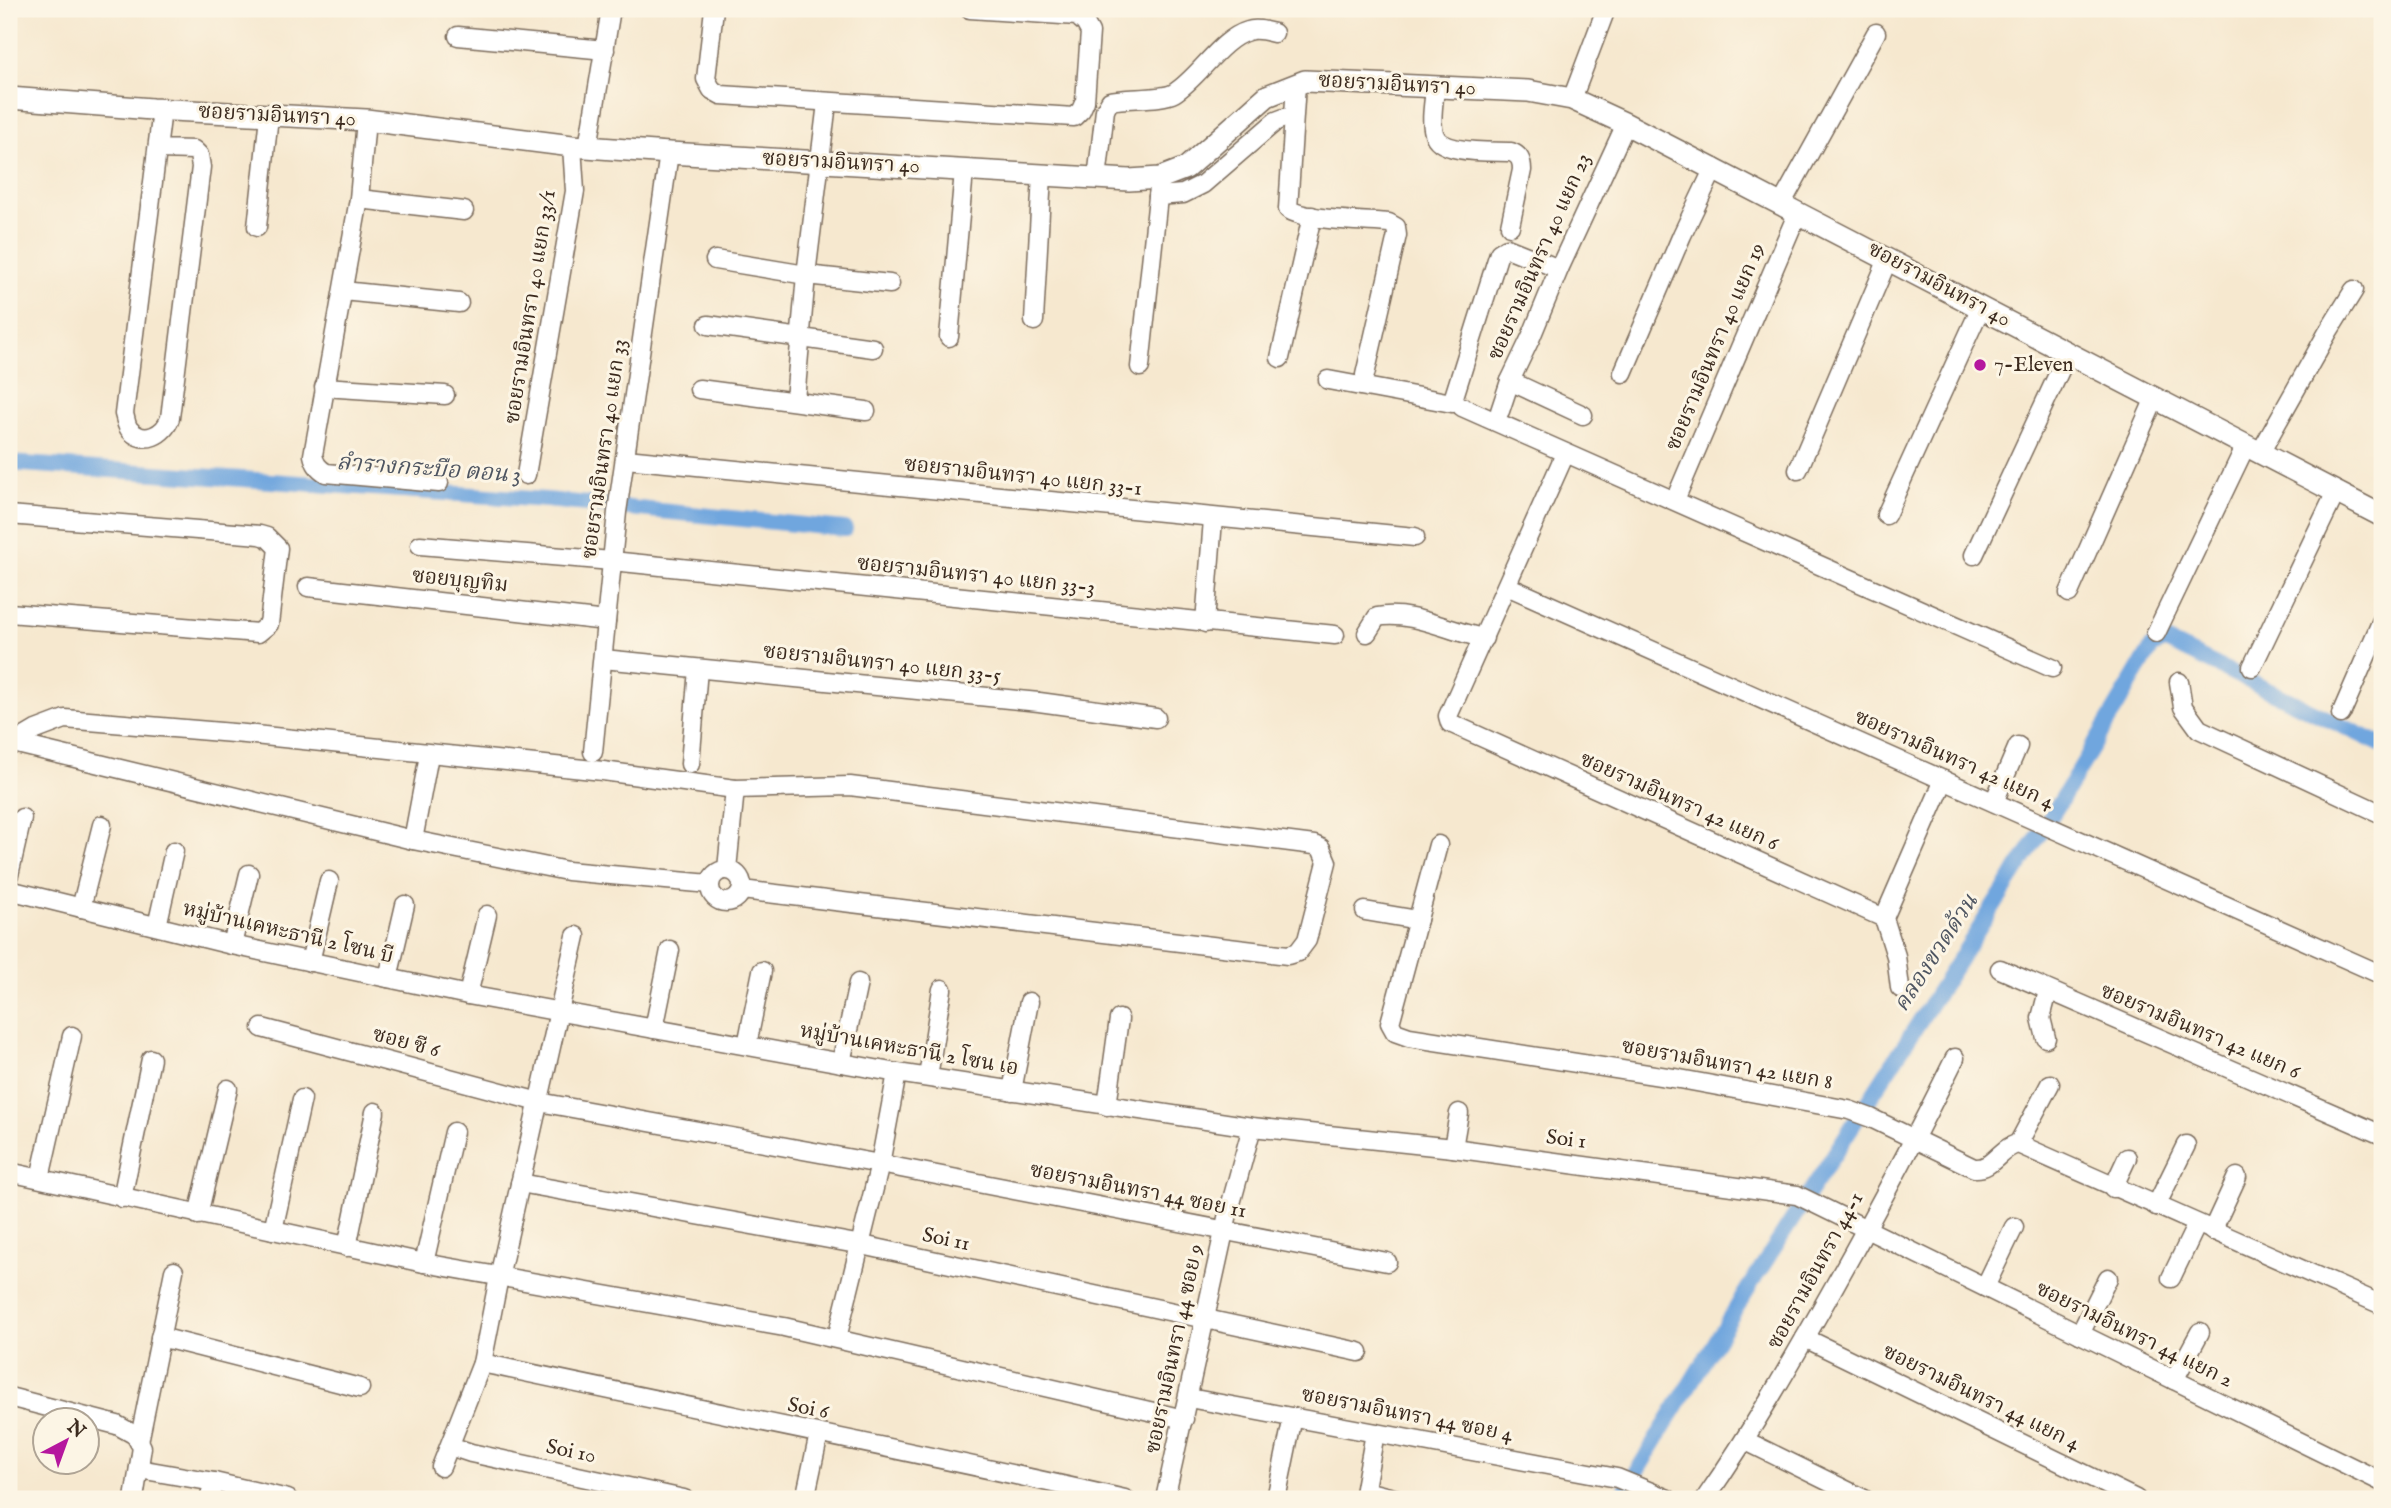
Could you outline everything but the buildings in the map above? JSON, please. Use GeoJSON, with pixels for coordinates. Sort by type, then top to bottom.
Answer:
{"type":"FeatureCollection","features":[{"type":"Feature","properties":{"kind":"street","name":"ซอยรามอินทรา 40 แยก 33/1"},"geometry":{"type":"LineString","coordinates":[[526,475],[575,191],[580,147],[605,50],[611,9]]}},
{"type":"Feature","properties":{"kind":"street"},"geometry":{"type":"LineString","coordinates":[[714,9],[706,79],[712,90],[720,95],[1073,117],[1081,110],[1085,102],[1090,32],[1085,23],[1077,16],[970,9]]}},
{"type":"Feature","properties":{"kind":"street"},"geometry":{"type":"LineString","coordinates":[[1572,99],[1606,9]]}},
{"type":"Feature","properties":{"kind":"street"},"geometry":{"type":"LineString","coordinates":[[1097,179],[1105,110],[1110,101],[1171,95],[1185,85],[1233,38],[1248,30],[1274,33]]}},
{"type":"Feature","properties":{"kind":"street","name":"ซอยรามอินทรา 40 แยก 19"},"geometry":{"type":"LineString","coordinates":[[1675,500],[1790,208],[1876,33]]}},
{"type":"Feature","properties":{"kind":"street"},"geometry":{"type":"LineString","coordinates":[[458,36],[605,50]]}},
{"type":"Feature","properties":{"kind":"street","name":"ซอยรามอินทรา 40"},"geometry":{"type":"LineString","coordinates":[[9,98],[162,110],[366,120],[580,147],[1097,179],[1159,187],[1186,168],[1267,96],[1305,81],[1528,91],[1572,99],[1626,124],[2382,516]]}},
{"type":"Feature","properties":{"kind":"street"},"geometry":{"type":"LineString","coordinates":[[1296,84],[1288,209],[1292,213],[1390,223],[1396,227],[1397,236],[1365,375]]}},
{"type":"Feature","properties":{"kind":"street"},"geometry":{"type":"LineString","coordinates":[[1435,88],[1433,130],[1436,141],[1446,148],[1511,152],[1517,154],[1522,162],[1510,226]]}},
{"type":"Feature","properties":{"kind":"street"},"geometry":{"type":"LineString","coordinates":[[794,400],[818,162],[827,103]]}},
{"type":"Feature","properties":{"kind":"street"},"geometry":{"type":"LineString","coordinates":[[158,149],[194,150],[199,155],[201,167],[170,418],[161,433],[154,437],[145,437],[135,435],[128,429],[124,414],[162,110]]}},
{"type":"Feature","properties":{"kind":"street"},"geometry":{"type":"LineString","coordinates":[[257,227],[269,116]]}},
{"type":"Feature","properties":{"kind":"street"},"geometry":{"type":"LineString","coordinates":[[1140,367],[1159,187],[1183,194],[1203,184],[1276,121],[1293,119]]}},
{"type":"Feature","properties":{"kind":"street"},"geometry":{"type":"LineString","coordinates":[[366,120],[359,199],[313,455],[317,466],[326,473],[439,483]]}},
{"type":"Feature","properties":{"kind":"street","name":"ซอยรามอินทรา 40 แยก 23"},"geometry":{"type":"LineString","coordinates":[[1500,411],[1510,381],[1559,269],[1626,124]]}},
{"type":"Feature","properties":{"kind":"street","name":"ซอยรามอินทรา 40 แยก 33"},"geometry":{"type":"LineString","coordinates":[[593,752],[618,508],[669,153]]}},
{"type":"Feature","properties":{"kind":"street"},"geometry":{"type":"LineString","coordinates":[[1623,373],[1714,168]]}},
{"type":"Feature","properties":{"kind":"street"},"geometry":{"type":"LineString","coordinates":[[949,337],[964,171]]}},
{"type":"Feature","properties":{"kind":"street"},"geometry":{"type":"LineString","coordinates":[[1034,321],[1042,176]]}},
{"type":"Feature","properties":{"kind":"street"},"geometry":{"type":"LineString","coordinates":[[359,199],[464,211]]}},
{"type":"Feature","properties":{"kind":"street"},"geometry":{"type":"LineString","coordinates":[[1280,358],[1312,216]]}},
{"type":"Feature","properties":{"kind":"street"},"geometry":{"type":"LineString","coordinates":[[1328,380],[1452,403],[1499,253],[1507,248],[1559,269]]}},
{"type":"Feature","properties":{"kind":"street"},"geometry":{"type":"LineString","coordinates":[[1798,470],[1888,259]]}},
{"type":"Feature","properties":{"kind":"street"},"geometry":{"type":"LineString","coordinates":[[715,260],[806,275],[890,284]]}},
{"type":"Feature","properties":{"kind":"street"},"geometry":{"type":"LineString","coordinates":[[2156,633],[2253,449],[2354,289]]}},
{"type":"Feature","properties":{"kind":"street"},"geometry":{"type":"LineString","coordinates":[[343,291],[458,303]]}},
{"type":"Feature","properties":{"kind":"street"},"geometry":{"type":"LineString","coordinates":[[1886,515],[1981,307]]}},
{"type":"Feature","properties":{"kind":"street"},"geometry":{"type":"LineString","coordinates":[[708,325],[873,348]]}},
{"type":"Feature","properties":{"kind":"street"},"geometry":{"type":"LineString","coordinates":[[1974,555],[2068,353]]}},
{"type":"Feature","properties":{"kind":"street"},"geometry":{"type":"LineString","coordinates":[[1510,381],[1583,415]]}},
{"type":"Feature","properties":{"kind":"street"},"geometry":{"type":"LineString","coordinates":[[324,387],[445,395]]}},
{"type":"Feature","properties":{"kind":"street"},"geometry":{"type":"LineString","coordinates":[[699,389],[866,411]]}},
{"type":"Feature","properties":{"kind":"street"},"geometry":{"type":"LineString","coordinates":[[2069,593],[2155,398]]}},
{"type":"Feature","properties":{"kind":"street"},"geometry":{"type":"LineString","coordinates":[[1462,407],[2052,668]]}},
{"type":"Feature","properties":{"kind":"street"},"geometry":{"type":"LineString","coordinates":[[1367,634],[1377,617],[1384,616],[1416,619],[1461,634],[1484,638],[1565,454]]}},
{"type":"Feature","properties":{"kind":"street","name":"ซอยรามอินทรา 40 แยก 33-1"},"geometry":{"type":"LineString","coordinates":[[626,459],[1415,537]]}},
{"type":"Feature","properties":{"kind":"street"},"geometry":{"type":"LineString","coordinates":[[2252,667],[2336,492]]}},
{"type":"Feature","properties":{"kind":"street"},"geometry":{"type":"LineString","coordinates":[[9,515],[260,536],[267,537],[278,548],[269,624],[258,633],[9,613]]}},
{"type":"Feature","properties":{"kind":"street"},"geometry":{"type":"LineString","coordinates":[[1205,624],[1213,519]]}},
{"type":"Feature","properties":{"kind":"street","name":"ซอยรามอินทรา 40 แยก 33-3"},"geometry":{"type":"LineString","coordinates":[[421,545],[612,561],[1205,624],[1335,635]]}},
{"type":"Feature","properties":{"kind":"street","name":"ซอยรามอินทรา 42 แยก 4"},"geometry":{"type":"LineString","coordinates":[[1507,586],[2382,975]]}},
{"type":"Feature","properties":{"kind":"street","name":"ซอยบุญทิม"},"geometry":{"type":"LineString","coordinates":[[308,587],[606,621]]}},
{"type":"Feature","properties":{"kind":"street"},"geometry":{"type":"LineString","coordinates":[[2341,714],[2382,620]]}},
{"type":"Feature","properties":{"kind":"street","name":"ซอยรามอินทรา 42 แยก 6"},"geometry":{"type":"LineString","coordinates":[[1484,638],[1448,716],[1455,727],[1884,918]]}},
{"type":"Feature","properties":{"kind":"street","name":"ซอยรามอินทรา 40 แยก 33-5"},"geometry":{"type":"LineString","coordinates":[[603,659],[1039,702],[1156,718]]}},
{"type":"Feature","properties":{"kind":"street"},"geometry":{"type":"LineString","coordinates":[[690,764],[698,669]]}},
{"type":"Feature","properties":{"kind":"street"},"geometry":{"type":"LineString","coordinates":[[2179,682],[2183,707],[2199,729],[2382,814]]}},
{"type":"Feature","properties":{"kind":"street"},"geometry":{"type":"LineString","coordinates":[[11,743],[65,719],[245,734],[603,771],[735,789],[850,786],[1314,845],[1321,849],[1327,862],[1307,940],[1298,951],[1288,955],[741,890]]}},
{"type":"Feature","properties":{"kind":"street"},"geometry":{"type":"LineString","coordinates":[[11,743],[413,840],[567,871],[710,884]]}},
{"type":"Feature","properties":{"kind":"street"},"geometry":{"type":"LineString","coordinates":[[1994,803],[2018,746]]}},
{"type":"Feature","properties":{"kind":"street"},"geometry":{"type":"LineString","coordinates":[[413,840],[429,755]]}},
{"type":"Feature","properties":{"kind":"street"},"geometry":{"type":"LineString","coordinates":[[1900,988],[1896,956],[1884,918],[1944,780]]}},
{"type":"Feature","properties":{"kind":"street"},"geometry":{"type":"LineString","coordinates":[[727,869],[735,789]]}},
{"type":"Feature","properties":{"kind":"street"},"geometry":{"type":"LineString","coordinates":[[9,875],[22,818]]}},
{"type":"Feature","properties":{"kind":"street"},"geometry":{"type":"LineString","coordinates":[[81,908],[102,825]]}},
{"type":"Feature","properties":{"kind":"street"},"geometry":{"type":"LineString","coordinates":[[1365,911],[1418,920],[1438,845]]}},
{"type":"Feature","properties":{"kind":"street"},"geometry":{"type":"LineString","coordinates":[[157,926],[174,851]]}},
{"type":"Feature","properties":{"kind":"street"},"geometry":{"type":"LineString","coordinates":[[727,869],[739,876],[741,890],[736,898],[723,902],[712,893],[710,884],[717,872],[727,869]]}},
{"type":"Feature","properties":{"kind":"street"},"geometry":{"type":"LineString","coordinates":[[232,945],[249,874]]}},
{"type":"Feature","properties":{"kind":"street"},"geometry":{"type":"LineString","coordinates":[[310,962],[328,881]]}},
{"type":"Feature","properties":{"kind":"street","name":"หมู่บ้านเคหะธานี 2 โซน บี"},"geometry":{"type":"LineString","coordinates":[[9,890],[232,945],[559,1013]]}},
{"type":"Feature","properties":{"kind":"street"},"geometry":{"type":"LineString","coordinates":[[388,978],[405,905]]}},
{"type":"Feature","properties":{"kind":"street"},"geometry":{"type":"LineString","coordinates":[[468,995],[486,915]]}},
{"type":"Feature","properties":{"kind":"street","name":"ซอยรามอินทรา 42 แยก 8"},"geometry":{"type":"LineString","coordinates":[[1418,920],[1390,1023],[1393,1031],[1409,1037],[1679,1079],[1850,1110],[1964,1164],[1980,1168],[1988,1165],[2008,1147],[2018,1144],[2050,1084]]}},
{"type":"Feature","properties":{"kind":"street"},"geometry":{"type":"LineString","coordinates":[[441,1467],[482,1363],[576,936]]}},
{"type":"Feature","properties":{"kind":"street"},"geometry":{"type":"LineString","coordinates":[[654,1029],[670,950]]}},
{"type":"Feature","properties":{"kind":"street","name":"ซอยรามอินทรา 42 แยก 6"},"geometry":{"type":"LineString","coordinates":[[2000,970],[2382,1135]]}},
{"type":"Feature","properties":{"kind":"street"},"geometry":{"type":"LineString","coordinates":[[747,1045],[762,971]]}},
{"type":"Feature","properties":{"kind":"street"},"geometry":{"type":"LineString","coordinates":[[841,1063],[858,982]]}},
{"type":"Feature","properties":{"kind":"street"},"geometry":{"type":"LineString","coordinates":[[928,1077],[942,989]]}},
{"type":"Feature","properties":{"kind":"street"},"geometry":{"type":"LineString","coordinates":[[2046,1038],[2041,1018],[2048,991]]}},
{"type":"Feature","properties":{"kind":"street"},"geometry":{"type":"LineString","coordinates":[[1012,1091],[1029,1002]]}},
{"type":"Feature","properties":{"kind":"street","name":"หมู่บ้านเคหะธานี 2 โซน เอ"},"geometry":{"type":"LineString","coordinates":[[559,1013],[897,1073],[1252,1127]]}},
{"type":"Feature","properties":{"kind":"street"},"geometry":{"type":"LineString","coordinates":[[1107,1106],[1119,1019]]}},
{"type":"Feature","properties":{"kind":"street","name":"ซอย ซี 6"},"geometry":{"type":"LineString","coordinates":[[262,1028],[539,1102],[880,1164]]}},
{"type":"Feature","properties":{"kind":"street"},"geometry":{"type":"LineString","coordinates":[[40,1178],[72,1036]]}},
{"type":"Feature","properties":{"kind":"street","name":"ซอยรามอินทรา 44-1"},"geometry":{"type":"LineString","coordinates":[[1705,1499],[1746,1441],[1805,1338],[1915,1139],[1955,1058]]}},
{"type":"Feature","properties":{"kind":"street"},"geometry":{"type":"LineString","coordinates":[[122,1198],[151,1059]]}},
{"type":"Feature","properties":{"kind":"street"},"geometry":{"type":"LineString","coordinates":[[837,1338],[862,1245],[897,1073]]}},
{"type":"Feature","properties":{"kind":"street"},"geometry":{"type":"LineString","coordinates":[[198,1215],[228,1089]]}},
{"type":"Feature","properties":{"kind":"street"},"geometry":{"type":"LineString","coordinates":[[272,1230],[302,1100]]}},
{"type":"Feature","properties":{"kind":"street"},"geometry":{"type":"LineString","coordinates":[[347,1247],[375,1112]]}},
{"type":"Feature","properties":{"kind":"street"},"geometry":{"type":"LineString","coordinates":[[1453,1148],[1459,1113]]}},
{"type":"Feature","properties":{"kind":"street","name":"Soi 1"},"geometry":{"type":"LineString","coordinates":[[1252,1127],[1453,1148],[1805,1198],[1867,1228]]}},
{"type":"Feature","properties":{"kind":"street","name":"ซอยรามอินทรา 44 ซอย 9"},"geometry":{"type":"LineString","coordinates":[[1165,1499],[1224,1231],[1252,1127]]}},
{"type":"Feature","properties":{"kind":"street"},"geometry":{"type":"LineString","coordinates":[[424,1264],[454,1132]]}},
{"type":"Feature","properties":{"kind":"street"},"geometry":{"type":"LineString","coordinates":[[2018,1144],[2382,1305]]}},
{"type":"Feature","properties":{"kind":"street"},"geometry":{"type":"LineString","coordinates":[[2156,1206],[2186,1145]]}},
{"type":"Feature","properties":{"kind":"street"},"geometry":{"type":"LineString","coordinates":[[2113,1188],[2127,1158]]}},
{"type":"Feature","properties":{"kind":"street","name":"ซอยรามอินทรา 44 ซอย 11"},"geometry":{"type":"LineString","coordinates":[[880,1164],[1387,1262]]}},
{"type":"Feature","properties":{"kind":"street"},"geometry":{"type":"LineString","coordinates":[[9,1172],[424,1264],[837,1338],[1184,1419]]}},
{"type":"Feature","properties":{"kind":"street"},"geometry":{"type":"LineString","coordinates":[[2171,1278],[2237,1177]]}},
{"type":"Feature","properties":{"kind":"street","name":"Soi 11"},"geometry":{"type":"LineString","coordinates":[[520,1183],[862,1245],[1359,1352]]}},
{"type":"Feature","properties":{"kind":"street"},"geometry":{"type":"LineString","coordinates":[[1984,1287],[2014,1227]]}},
{"type":"Feature","properties":{"kind":"street","name":"ซอยรามอินทรา 44 แยก 2"},"geometry":{"type":"LineString","coordinates":[[1867,1228],[2382,1482]]}},
{"type":"Feature","properties":{"kind":"street"},"geometry":{"type":"LineString","coordinates":[[139,1442],[174,1271]]}},
{"type":"Feature","properties":{"kind":"street"},"geometry":{"type":"LineString","coordinates":[[2080,1334],[2108,1278]]}},
{"type":"Feature","properties":{"kind":"street"},"geometry":{"type":"LineString","coordinates":[[2174,1380],[2200,1332]]}},
{"type":"Feature","properties":{"kind":"street"},"geometry":{"type":"LineString","coordinates":[[160,1337],[360,1388]]}},
{"type":"Feature","properties":{"kind":"street","name":"ซอยรามอินทรา 44 แยก 4"},"geometry":{"type":"LineString","coordinates":[[1805,1338],[2136,1499]]}},
{"type":"Feature","properties":{"kind":"street","name":"Soi 6"},"geometry":{"type":"LineString","coordinates":[[482,1363],[1125,1499]]}},
{"type":"Feature","properties":{"kind":"street"},"geometry":{"type":"LineString","coordinates":[[9,1397],[117,1425],[135,1435],[142,1447],[134,1499]]}},
{"type":"Feature","properties":{"kind":"street","name":"ซอยรามอินทรา 44 ซอย 4"},"geometry":{"type":"LineString","coordinates":[[1189,1398],[1617,1478],[1660,1495]]}},
{"type":"Feature","properties":{"kind":"street"},"geometry":{"type":"LineString","coordinates":[[1276,1499],[1293,1417]]}},
{"type":"Feature","properties":{"kind":"street"},"geometry":{"type":"LineString","coordinates":[[1375,1433],[1364,1495],[1397,1499]]}},
{"type":"Feature","properties":{"kind":"street"},"geometry":{"type":"LineString","coordinates":[[805,1499],[819,1434]]}},
{"type":"Feature","properties":{"kind":"street"},"geometry":{"type":"LineString","coordinates":[[1746,1441],[1864,1499]]}},
{"type":"Feature","properties":{"kind":"street","name":"Soi 10"},"geometry":{"type":"LineString","coordinates":[[450,1446],[471,1454],[684,1499]]}},
{"type":"Feature","properties":{"kind":"street"},"geometry":{"type":"LineString","coordinates":[[139,1469],[211,1491],[288,1499]]}},
{"type":"Feature","properties":{"kind":"waterway","name":"ลำรางกระบือ ตอน 3"},"geometry":{"type":"LineString","coordinates":[[9,463],[547,500],[845,529]]}},
{"type":"Feature","properties":{"kind":"waterway","name":"คลองขวดด้วน"},"geometry":{"type":"LineString","coordinates":[[1620,1499],[1749,1287],[2059,804],[2152,647],[2164,640],[2382,745]]}},
{"type":"Feature","properties":{"kind":"place","name":"7-Eleven"},"geometry":{"type":"Point","coordinates":[1980,365]}}]}
